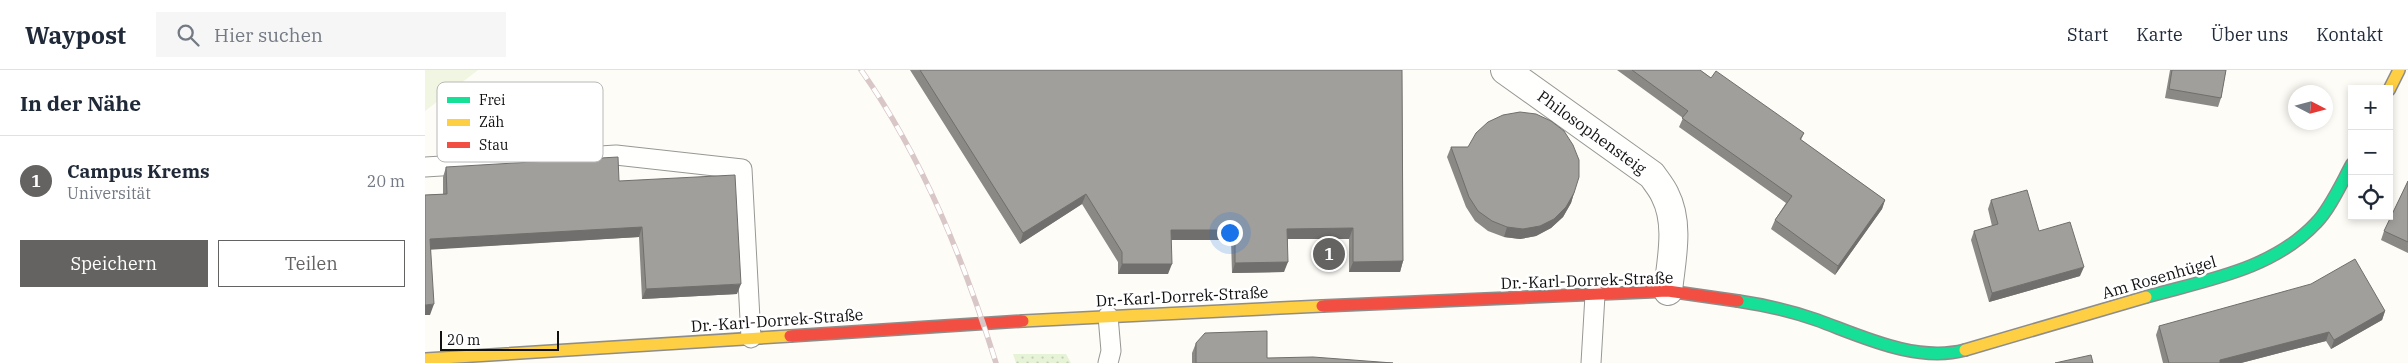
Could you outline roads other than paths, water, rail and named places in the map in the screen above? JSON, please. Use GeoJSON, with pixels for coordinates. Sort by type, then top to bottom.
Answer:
{"type":"FeatureCollection","features":[{"type":"Feature","properties":{"kind":"street","name":"Philosophensteig"},"geometry":{"type":"LineString","coordinates":[[1505,70],[1652,175],[1665,194],[1672,213],[1673,241],[1668,292]]}},
{"type":"Feature","properties":{"kind":"street"},"geometry":{"type":"LineString","coordinates":[[2392,85],[2399,70]]}},
{"type":"Feature","properties":{"kind":"street","name":"Am Rosenhügel"},"geometry":{"type":"LineString","coordinates":[[1933,358],[2258,265],[2292,246],[2317,222],[2348,171]]}},
{"type":"Feature","properties":{"kind":"street","name":"Dr.-Karl-Dorrek-Straße"},"geometry":{"type":"LineString","coordinates":[[425,359],[508,358],[751,338],[1108,316],[1668,292],[1772,306],[1817,320],[1871,342],[1933,358]]}},
{"type":"Feature","properties":{"kind":"lane"},"geometry":{"type":"LineString","coordinates":[[603,156],[616,155],[742,169],[751,338]]}},
{"type":"Feature","properties":{"kind":"lane"},"geometry":{"type":"LineString","coordinates":[[425,167],[505,162]]}},
{"type":"Feature","properties":{"kind":"lane"},"geometry":{"type":"LineString","coordinates":[[1591,363],[1595,295]]}},
{"type":"Feature","properties":{"kind":"lane"},"geometry":{"type":"LineString","coordinates":[[1108,316],[1111,351],[1108,363]]}},
{"type":"Feature","properties":{"kind":"railway"},"geometry":{"type":"LineString","coordinates":[[861,70],[904,139],[923,174],[956,249],[996,363]]}},
{"type":"Feature","properties":{"kind":"place","name":"Campus Krems"},"geometry":{"type":"Point","coordinates":[1329,254]}}]}
